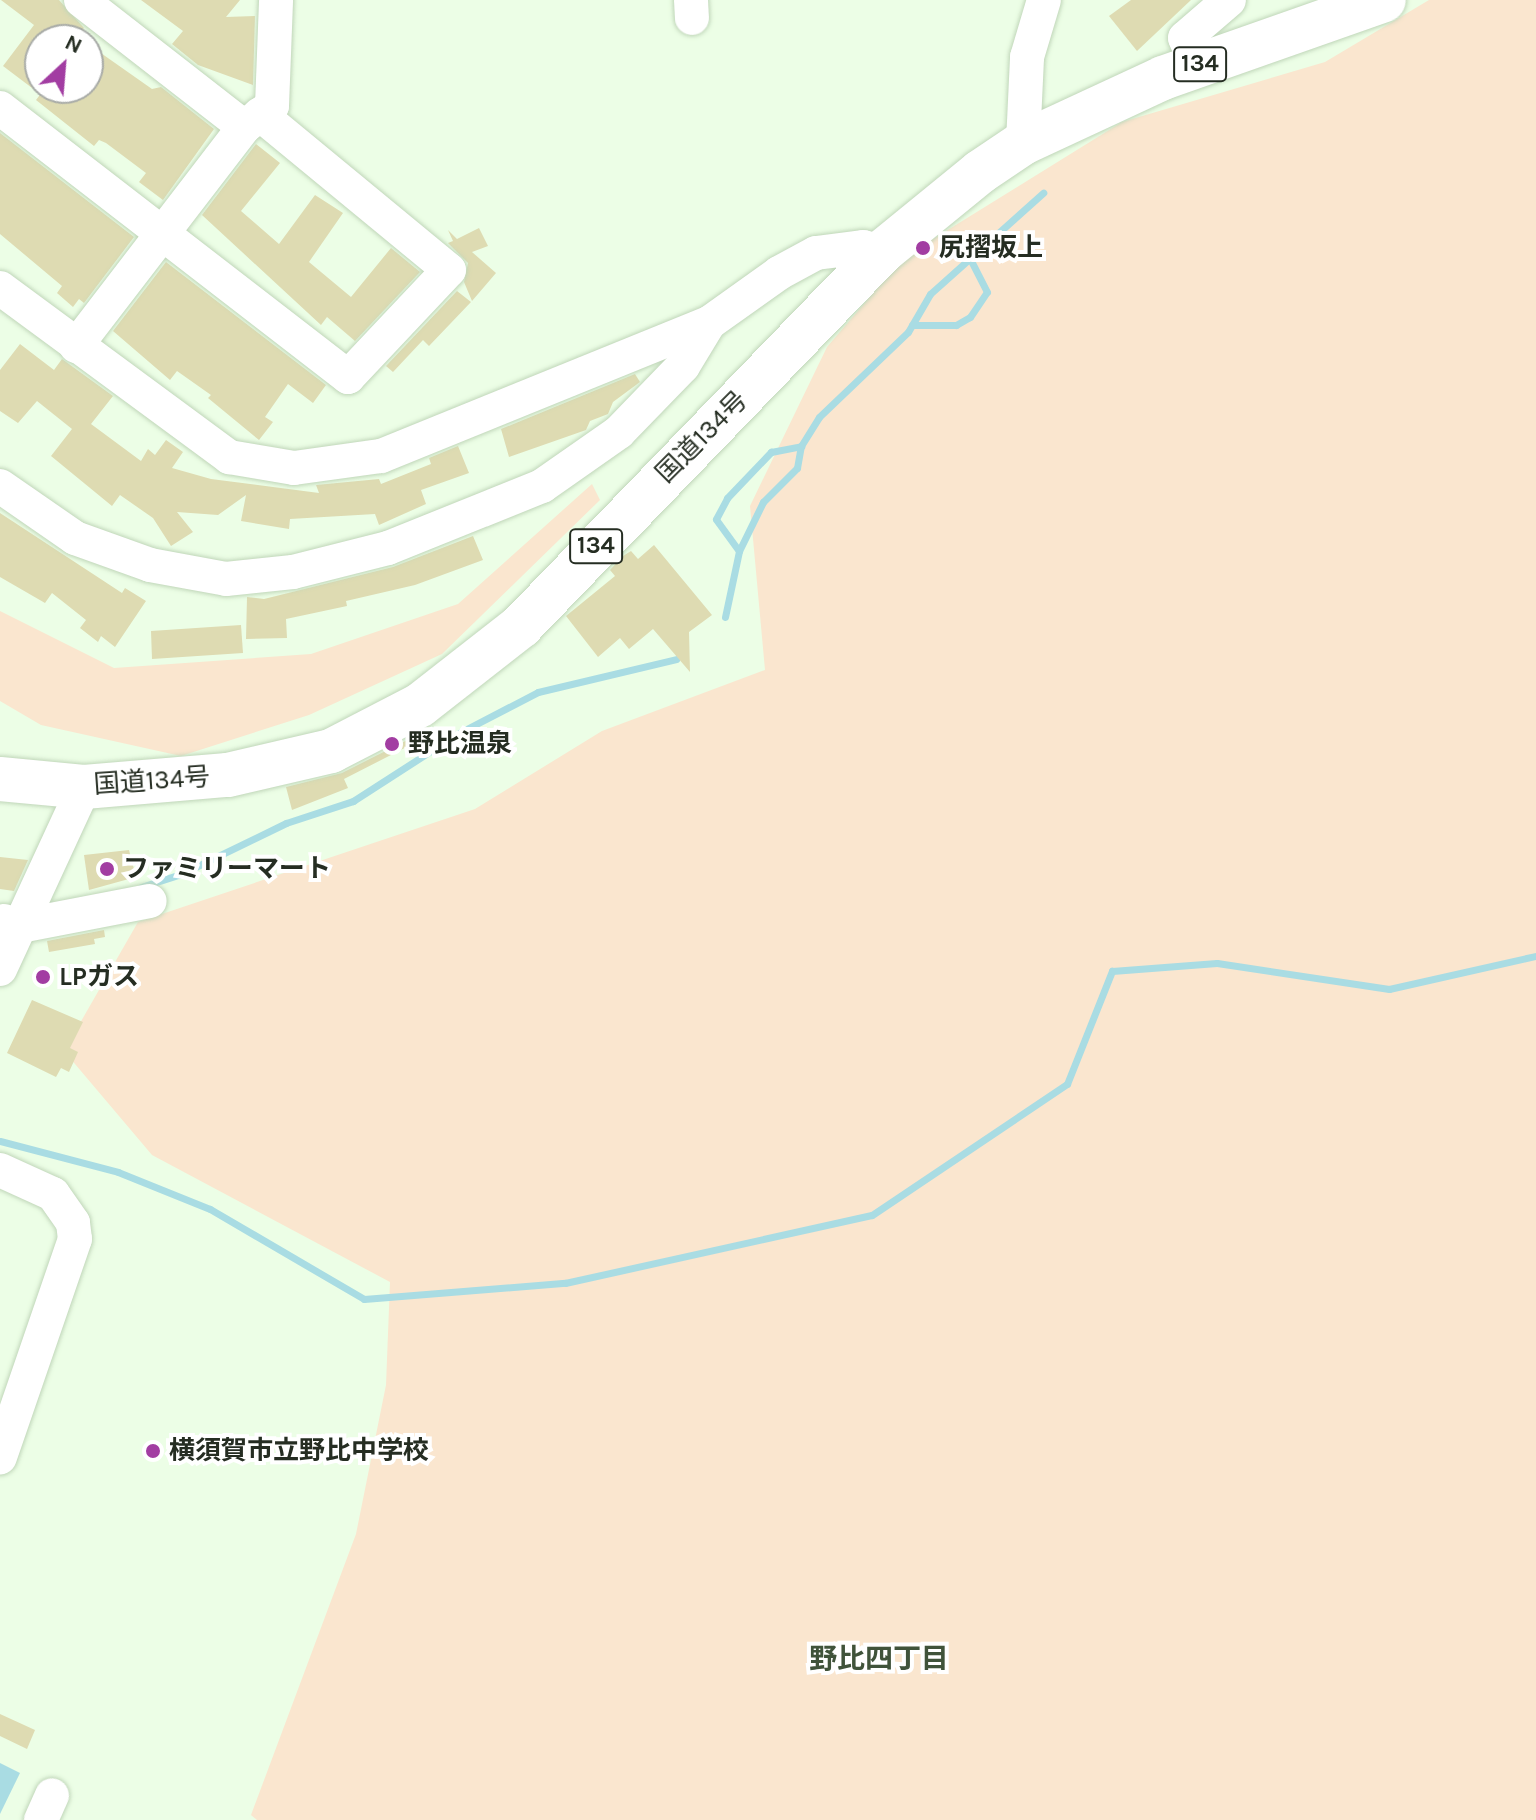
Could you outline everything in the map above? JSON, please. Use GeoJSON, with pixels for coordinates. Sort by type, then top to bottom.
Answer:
{"type":"FeatureCollection","features":[{"type":"Feature","properties":{"kind":"highway","name":"国道134号"},"geometry":{"type":"LineString","coordinates":[[0,779],[84,787],[228,775],[331,751],[420,705],[521,626],[882,252],[1023,143],[1196,65],[1384,0]]}},
{"type":"Feature","properties":{"kind":"street"},"geometry":{"type":"LineString","coordinates":[[0,108],[348,377],[449,270],[252,120],[81,0]]}},
{"type":"Feature","properties":{"kind":"street"},"geometry":{"type":"LineString","coordinates":[[76,346],[252,120],[272,106],[276,0]]}},
{"type":"Feature","properties":{"kind":"street"},"geometry":{"type":"LineString","coordinates":[[1023,143],[1027,57],[1044,0]]}},
{"type":"Feature","properties":{"kind":"street"},"geometry":{"type":"LineString","coordinates":[[1196,65],[1185,38],[1229,0]]}},
{"type":"Feature","properties":{"kind":"street"},"geometry":{"type":"LineString","coordinates":[[0,288],[229,457],[294,468],[381,456],[709,323],[816,253],[863,247],[882,252]]}},
{"type":"Feature","properties":{"kind":"street"},"geometry":{"type":"LineString","coordinates":[[0,486],[75,538],[150,565],[226,579],[293,572],[388,548],[542,486],[619,432],[683,366],[709,323]]}},
{"type":"Feature","properties":{"kind":"street"},"geometry":{"type":"LineString","coordinates":[[5,944],[84,787]]}},
{"type":"Feature","properties":{"kind":"street"},"geometry":{"type":"LineString","coordinates":[[5,944],[150,901]]}},
{"type":"Feature","properties":{"kind":"street"},"geometry":{"type":"LineString","coordinates":[[0,1170],[53,1194],[73,1223],[75,1239],[0,1457]]}},
{"type":"Feature","properties":{"kind":"shaded area"},"geometry":{"type":"Polygon","coordinates":[[[1429,0],[1536,0],[1536,1820],[257,1820],[251,1815],[356,1534],[386,1385],[390,1282],[152,1155],[64,1051],[138,922],[475,809],[602,731],[765,670],[750,506],[827,347],[904,257],[1122,122],[1325,62],[1429,0]]]}},
{"type":"Feature","properties":{"kind":"shaded area"},"geometry":{"type":"Polygon","coordinates":[[[592,484],[600,500],[442,654],[309,715],[181,756],[41,725],[0,701],[0,611],[114,668],[311,654],[458,604],[592,484]]]}},
{"type":"Feature","properties":{"kind":"water"},"geometry":{"type":"Polygon","coordinates":[[[0,1763],[20,1773],[0,1814],[0,1763]]]}},
{"type":"Feature","properties":{"kind":"building"},"geometry":{"type":"Polygon","coordinates":[[[1,0],[59,0],[80,24],[33,24],[1,0]]]}},
{"type":"Feature","properties":{"kind":"building"},"geometry":{"type":"Polygon","coordinates":[[[141,0],[240,0],[226,17],[255,16],[253,85],[198,65],[172,44],[183,31],[141,0]]]}},
{"type":"Feature","properties":{"kind":"building"},"geometry":{"type":"Polygon","coordinates":[[[1131,0],[1191,0],[1137,51],[1109,16],[1131,0]]]}},
{"type":"Feature","properties":{"kind":"building"},"geometry":{"type":"Polygon","coordinates":[[[24,38],[24,82],[3,66],[24,38]]]}},
{"type":"Feature","properties":{"kind":"building"},"geometry":{"type":"Polygon","coordinates":[[[104,55],[152,89],[161,87],[214,129],[163,200],[139,182],[146,173],[106,143],[99,140],[94,146],[41,104],[104,104],[104,55]]]}},
{"type":"Feature","properties":{"kind":"building"},"geometry":{"type":"Polygon","coordinates":[[[0,133],[134,237],[84,303],[79,299],[73,307],[57,293],[62,286],[0,234],[0,133]]]}},
{"type":"Feature","properties":{"kind":"building"},"geometry":{"type":"Polygon","coordinates":[[[256,144],[280,163],[241,211],[279,244],[315,195],[343,213],[309,262],[351,297],[391,248],[420,272],[355,341],[327,317],[321,325],[202,215],[256,144]]]}},
{"type":"Feature","properties":{"kind":"building"},"geometry":{"type":"Polygon","coordinates":[[[479,228],[488,246],[472,252],[496,273],[472,301],[464,282],[468,263],[448,243],[453,241],[448,230],[457,239],[479,228]]]}},
{"type":"Feature","properties":{"kind":"building"},"geometry":{"type":"Polygon","coordinates":[[[166,262],[326,385],[313,403],[288,384],[265,417],[273,422],[259,440],[208,398],[211,395],[177,371],[170,380],[113,331],[166,262]]]}},
{"type":"Feature","properties":{"kind":"building"},"geometry":{"type":"Polygon","coordinates":[[[457,291],[471,302],[429,346],[423,340],[393,372],[386,366],[457,291]]]}},
{"type":"Feature","properties":{"kind":"building"},"geometry":{"type":"Polygon","coordinates":[[[20,344],[54,370],[62,359],[113,396],[91,424],[141,461],[148,449],[155,455],[166,440],[183,452],[172,468],[211,479],[319,493],[316,485],[379,479],[381,484],[431,464],[429,458],[458,446],[469,473],[421,490],[426,504],[379,525],[375,514],[290,519],[289,529],[241,521],[246,495],[218,515],[177,512],[193,532],[171,546],[153,518],[120,495],[112,506],[51,456],[72,429],[37,401],[18,423],[0,411],[0,370],[20,344]]]}},
{"type":"Feature","properties":{"kind":"building"},"geometry":{"type":"Polygon","coordinates":[[[635,374],[640,382],[613,402],[608,414],[590,421],[586,430],[509,457],[501,429],[635,374]]]}},
{"type":"Feature","properties":{"kind":"building"},"geometry":{"type":"Polygon","coordinates":[[[0,513],[122,593],[125,588],[146,601],[115,647],[101,636],[98,642],[80,628],[86,620],[52,593],[45,603],[0,577],[0,513]]]}},
{"type":"Feature","properties":{"kind":"building"},"geometry":{"type":"Polygon","coordinates":[[[473,536],[483,560],[415,585],[346,601],[347,606],[286,619],[287,638],[246,639],[247,597],[264,599],[393,567],[473,536]]]}},
{"type":"Feature","properties":{"kind":"building"},"geometry":{"type":"Polygon","coordinates":[[[654,545],[712,615],[689,632],[690,672],[653,629],[629,649],[620,638],[598,657],[566,616],[615,576],[610,570],[623,556],[631,551],[638,559],[654,545]]]}},
{"type":"Feature","properties":{"kind":"building"},"geometry":{"type":"Polygon","coordinates":[[[241,625],[243,653],[152,659],[151,631],[241,625]]]}},
{"type":"Feature","properties":{"kind":"building"},"geometry":{"type":"Polygon","coordinates":[[[429,729],[432,734],[344,779],[348,788],[292,810],[286,787],[342,773],[429,729]]]}},
{"type":"Feature","properties":{"kind":"building"},"geometry":{"type":"Polygon","coordinates":[[[129,850],[136,877],[89,890],[84,855],[129,850]]]}},
{"type":"Feature","properties":{"kind":"building"},"geometry":{"type":"Polygon","coordinates":[[[0,857],[28,860],[14,891],[0,889],[0,857]]]}},
{"type":"Feature","properties":{"kind":"building"},"geometry":{"type":"Polygon","coordinates":[[[104,930],[105,937],[94,939],[95,944],[49,952],[47,941],[104,930]]]}},
{"type":"Feature","properties":{"kind":"building"},"geometry":{"type":"Polygon","coordinates":[[[32,1000],[83,1022],[70,1048],[78,1052],[69,1072],[61,1068],[56,1077],[7,1053],[32,1000]]]}},
{"type":"Feature","properties":{"kind":"building"},"geometry":{"type":"Polygon","coordinates":[[[0,1714],[35,1730],[27,1749],[0,1736],[0,1714]]]}},
{"type":"Feature","properties":{"kind":"waterway"},"geometry":{"type":"LineString","coordinates":[[725,617],[739,551],[716,519],[727,498],[771,452],[801,446],[819,417],[908,332],[930,294],[1043,193]]}},
{"type":"Feature","properties":{"kind":"waterway"},"geometry":{"type":"LineString","coordinates":[[912,325],[956,325],[970,317],[987,292],[971,261]]}},
{"type":"Feature","properties":{"kind":"waterway"},"geometry":{"type":"LineString","coordinates":[[739,551],[763,502],[797,468],[801,446]]}},
{"type":"Feature","properties":{"kind":"waterway"},"geometry":{"type":"LineString","coordinates":[[141,887],[179,875],[286,823],[353,801],[457,734],[538,692],[676,659]]}},
{"type":"Feature","properties":{"kind":"waterway"},"geometry":{"type":"LineString","coordinates":[[0,1141],[118,1172],[210,1209],[364,1299],[565,1283],[872,1215],[1067,1084],[1112,971],[1217,963],[1389,989],[1536,956]]}},
{"type":"Feature","properties":{"kind":"place","name":"尻摺坂上"},"geometry":{"type":"Point","coordinates":[923,248]}},
{"type":"Feature","properties":{"kind":"place","name":"野比温泉"},"geometry":{"type":"Point","coordinates":[392,744]}},
{"type":"Feature","properties":{"kind":"place","name":"ファミリーマート"},"geometry":{"type":"Point","coordinates":[107,869]}},
{"type":"Feature","properties":{"kind":"place","name":"LPガス"},"geometry":{"type":"Point","coordinates":[43,977]}},
{"type":"Feature","properties":{"kind":"place","name":"横須賀市立野比中学校"},"geometry":{"type":"Point","coordinates":[153,1451]}},
{"type":"Feature","properties":{"kind":"district","name":"野比四丁目"},"geometry":{"type":"Point","coordinates":[879,1659]}}]}
